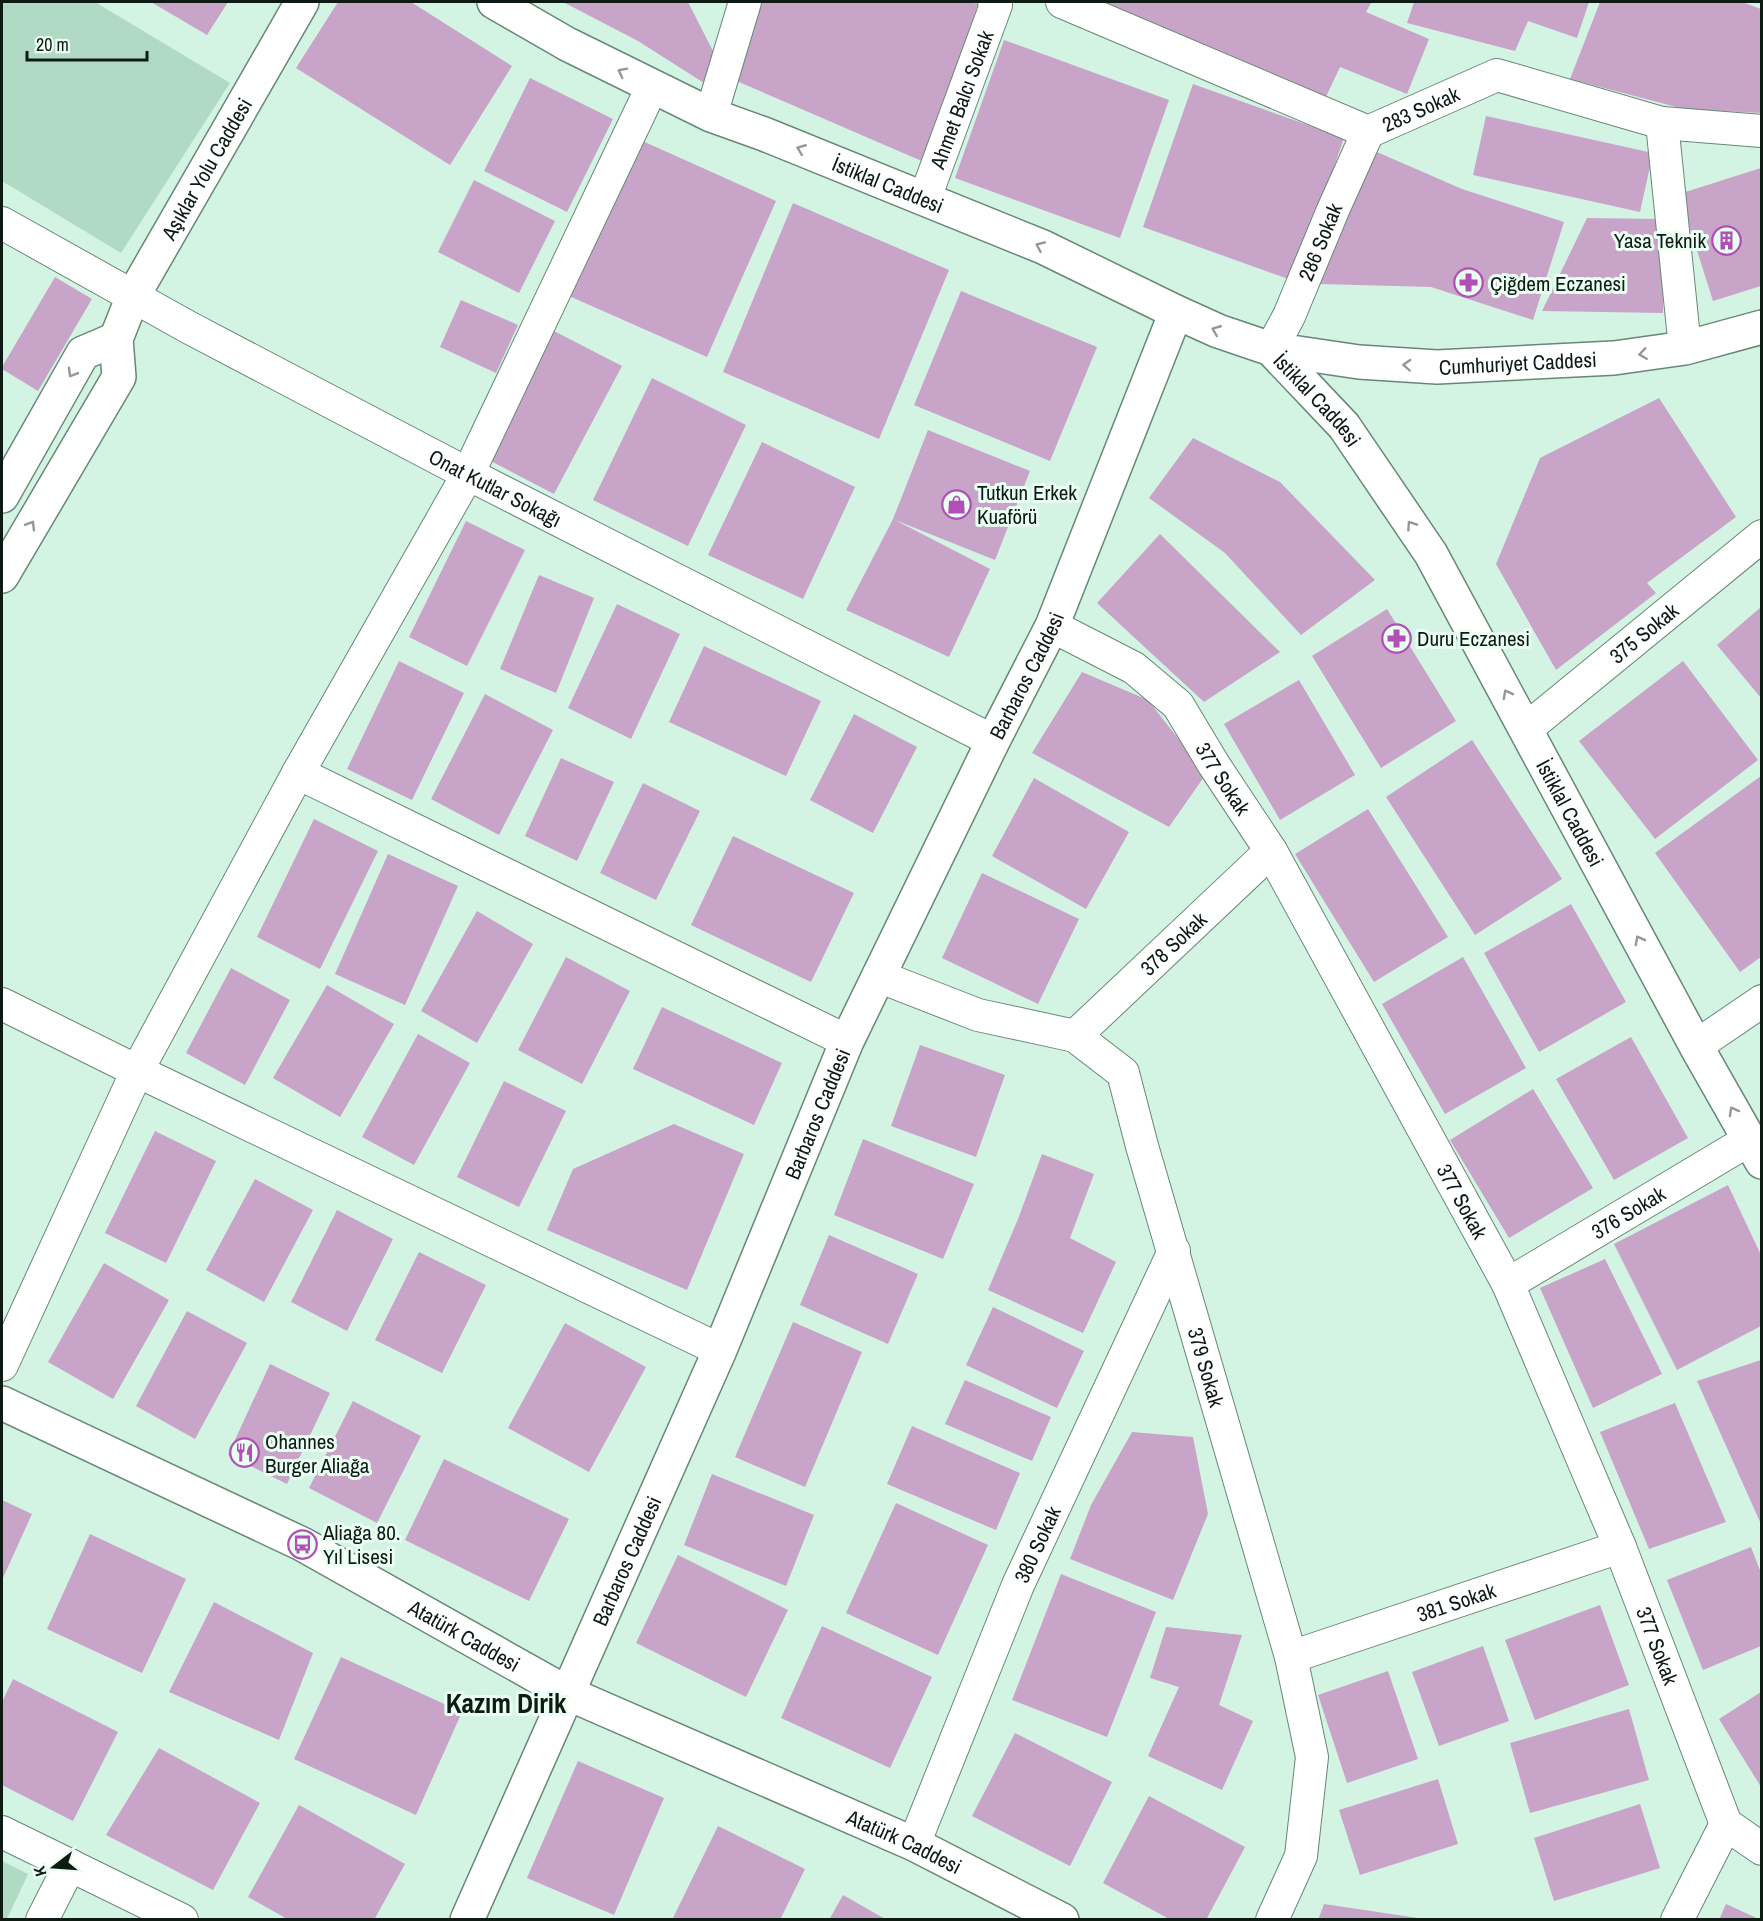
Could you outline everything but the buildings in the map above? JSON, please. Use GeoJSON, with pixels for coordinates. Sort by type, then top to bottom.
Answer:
{"type":"FeatureCollection","features":[{"type":"Feature","properties":{"kind":"street","name":"Aşıklar Yolu Caddesi"},"geometry":{"type":"LineString","coordinates":[[2,576],[119,377],[116,339],[133,296],[302,2]]}},
{"type":"Feature","properties":{"kind":"street","name":"İstiklal Caddesi"},"geometry":{"type":"LineString","coordinates":[[494,2],[567,44],[711,116],[764,134],[1043,247],[1218,331],[1271,350],[1344,426],[1431,554],[1755,1151]]}},
{"type":"Feature","properties":{"kind":"street"},"geometry":{"type":"LineString","coordinates":[[711,116],[745,2]]}},
{"type":"Feature","properties":{"kind":"street","name":"Ahmet Balcı Sokak"},"geometry":{"type":"LineString","coordinates":[[925,198],[996,5],[994,2]]}},
{"type":"Feature","properties":{"kind":"street","name":"283 Sokak"},"geometry":{"type":"LineString","coordinates":[[1062,2],[1368,132],[1497,75],[1662,123],[1761,130]]}},
{"type":"Feature","properties":{"kind":"street"},"geometry":{"type":"LineString","coordinates":[[2,1365],[137,1071],[298,773],[468,474],[652,87]]}},
{"type":"Feature","properties":{"kind":"street"},"geometry":{"type":"LineString","coordinates":[[1662,123],[1685,348]]}},
{"type":"Feature","properties":{"kind":"street","name":"286 Sokak"},"geometry":{"type":"LineString","coordinates":[[1271,350],[1290,316],[1368,132]]}},
{"type":"Feature","properties":{"kind":"street","name":"Onat Kutlar Sokağı"},"geometry":{"type":"LineString","coordinates":[[2,223],[188,327],[468,474],[993,741]]}},
{"type":"Feature","properties":{"kind":"street","name":"Barbaros Caddesi"},"geometry":{"type":"LineString","coordinates":[[467,1920],[720,1350],[847,1041],[993,741],[1052,627],[1176,312]]}},
{"type":"Feature","properties":{"kind":"street","name":"Cumhuriyet Caddesi"},"geometry":{"type":"LineString","coordinates":[[1271,350],[1359,363],[1437,367],[1614,358],[1685,348],[1761,327]]}},
{"type":"Feature","properties":{"kind":"street"},"geometry":{"type":"LineString","coordinates":[[2,496],[83,352],[116,339]]}},
{"type":"Feature","properties":{"kind":"street","name":"375 Sokak"},"geometry":{"type":"LineString","coordinates":[[1526,729],[1761,536]]}},
{"type":"Feature","properties":{"kind":"street","name":"377 Sokak"},"geometry":{"type":"LineString","coordinates":[[1052,627],[1134,668],[1178,705],[1214,765],[1271,851],[1508,1284],[1620,1547],[1726,1824]]}},
{"type":"Feature","properties":{"kind":"street"},"geometry":{"type":"LineString","coordinates":[[298,773],[847,1041]]}},
{"type":"Feature","properties":{"kind":"street","name":"378 Sokak"},"geometry":{"type":"LineString","coordinates":[[1075,1036],[1271,851]]}},
{"type":"Feature","properties":{"kind":"street","name":"379 Sokak"},"geometry":{"type":"LineString","coordinates":[[878,976],[978,1015],[1075,1036],[1123,1073],[1142,1146],[1291,1658],[1312,1757],[1301,1856],[1272,1920]]}},
{"type":"Feature","properties":{"kind":"street"},"geometry":{"type":"LineString","coordinates":[[1696,1046],[1761,1001]]}},
{"type":"Feature","properties":{"kind":"street"},"geometry":{"type":"LineString","coordinates":[[2,1004],[720,1350]]}},
{"type":"Feature","properties":{"kind":"street","name":"376 Sokak"},"geometry":{"type":"LineString","coordinates":[[1508,1284],[1755,1151]]}},
{"type":"Feature","properties":{"kind":"street","name":"380 Sokak"},"geometry":{"type":"LineString","coordinates":[[914,1844],[1018,1585],[1174,1251]]}},
{"type":"Feature","properties":{"kind":"street","name":"Atatürk Caddesi"},"geometry":{"type":"LineString","coordinates":[[2,1403],[302,1544],[567,1693],[914,1844],[1062,1920]]}},
{"type":"Feature","properties":{"kind":"street","name":"381 Sokak"},"geometry":{"type":"LineString","coordinates":[[1291,1658],[1620,1547]]}},
{"type":"Feature","properties":{"kind":"street"},"geometry":{"type":"LineString","coordinates":[[1677,1920],[1726,1824],[1761,1849]]}},
{"type":"Feature","properties":{"kind":"street"},"geometry":{"type":"LineString","coordinates":[[2,1832],[182,1920]]}},
{"type":"Feature","properties":{"kind":"street"},"geometry":{"type":"LineString","coordinates":[[42,1920],[70,1865]]}},
{"type":"Feature","properties":{"kind":"green space"},"geometry":{"type":"Polygon","coordinates":[[[2,2],[95,2],[230,83],[121,253],[2,181],[2,2]]]}},
{"type":"Feature","properties":{"kind":"green space"},"geometry":{"type":"Polygon","coordinates":[[[2,1861],[28,1874],[7,1919],[2,1919],[2,1861]]]}},
{"type":"Feature","properties":{"kind":"place","name":"Yasa Teknik"},"geometry":{"type":"Point","coordinates":[1727,240]}},
{"type":"Feature","properties":{"kind":"place","name":"Çiğdem Eczanesi"},"geometry":{"type":"Point","coordinates":[1469,283]}},
{"type":"Feature","properties":{"kind":"place","name":"Tutkun Erkek Kuaförü"},"geometry":{"type":"Point","coordinates":[956,504]}},
{"type":"Feature","properties":{"kind":"place","name":"Duru Eczanesi"},"geometry":{"type":"Point","coordinates":[1396,638]}},
{"type":"Feature","properties":{"kind":"place","name":"Ohannes Burger Aliağa"},"geometry":{"type":"Point","coordinates":[244,1453]}},
{"type":"Feature","properties":{"kind":"place","name":"Aliağa 80. Yıl Lisesi"},"geometry":{"type":"Point","coordinates":[302,1544]}},
{"type":"Feature","properties":{"kind":"district","name":"Kazım Dirik"},"geometry":{"type":"Point","coordinates":[506,1703]}}]}
